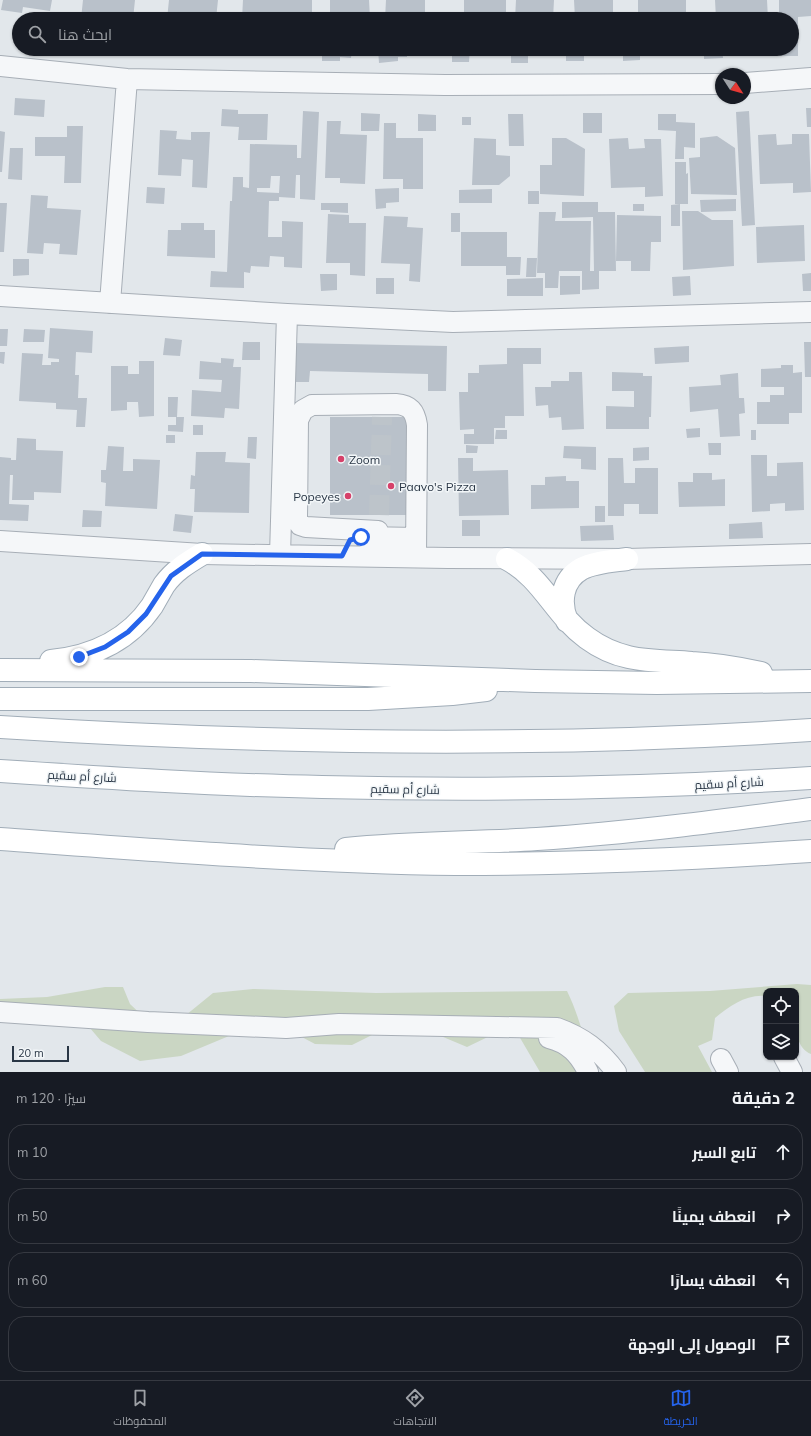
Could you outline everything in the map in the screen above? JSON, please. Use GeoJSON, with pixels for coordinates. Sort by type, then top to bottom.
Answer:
{"type":"FeatureCollection","features":[{"type":"Feature","properties":{"kind":"main road"},"geometry":{"type":"LineString","coordinates":[[1,670],[26,664],[79,657],[98,650],[117,640],[146,614],[171,576],[202,554]]}},
{"type":"Feature","properties":{"kind":"main road"},"geometry":{"type":"LineString","coordinates":[[507,559],[519,565],[534,578],[567,621],[598,645],[623,656],[650,662],[719,666],[805,682]]}},
{"type":"Feature","properties":{"kind":"main road"},"geometry":{"type":"LineString","coordinates":[[567,621],[562,604],[563,596],[565,588],[575,574],[589,566],[627,559]]}},
{"type":"Feature","properties":{"kind":"main road"},"geometry":{"type":"LineString","coordinates":[[1,670],[266,672],[534,681],[657,683],[805,682]]}},
{"type":"Feature","properties":{"kind":"main road"},"geometry":{"type":"LineString","coordinates":[[0,699],[368,699],[452,694],[534,681]]}},
{"type":"Feature","properties":{"kind":"main road"},"geometry":{"type":"LineString","coordinates":[[0,727],[198,738],[400,742],[662,737],[811,730]]}},
{"type":"Feature","properties":{"kind":"main road","name":"شارع أم سقيم"},"geometry":{"type":"LineString","coordinates":[[0,771],[240,784],[400,789],[622,787],[811,778]]}},
{"type":"Feature","properties":{"kind":"main road"},"geometry":{"type":"LineString","coordinates":[[279,857],[387,845],[467,843],[616,833],[711,823],[811,809]]}},
{"type":"Feature","properties":{"kind":"main road"},"geometry":{"type":"LineString","coordinates":[[0,840],[279,857],[454,864],[542,864],[724,857],[811,851]]}},
{"type":"Feature","properties":{"kind":"street"},"geometry":{"type":"LineString","coordinates":[[0,66],[127,79],[445,85],[715,84]]}},
{"type":"Feature","properties":{"kind":"street"},"geometry":{"type":"LineString","coordinates":[[751,83],[811,78]]}},
{"type":"Feature","properties":{"kind":"street"},"geometry":{"type":"LineString","coordinates":[[110,303],[127,79]]}},
{"type":"Feature","properties":{"kind":"street"},"geometry":{"type":"LineString","coordinates":[[0,296],[286,314],[453,322],[811,312]]}},
{"type":"Feature","properties":{"kind":"street"},"geometry":{"type":"LineString","coordinates":[[280,555],[286,314]]}},
{"type":"Feature","properties":{"kind":"street"},"geometry":{"type":"LineString","coordinates":[[416,538],[379,528],[306,527],[300,525],[297,519],[298,420],[303,410],[312,405],[382,411],[405,404],[412,409],[416,416],[416,538],[416,558]]}},
{"type":"Feature","properties":{"kind":"street"},"geometry":{"type":"LineString","coordinates":[[342,556],[350,540],[379,528]]}},
{"type":"Feature","properties":{"kind":"street"},"geometry":{"type":"LineString","coordinates":[[0,541],[202,554],[416,558],[627,559],[811,554]]}},
{"type":"Feature","properties":{"kind":"street"},"geometry":{"type":"LineString","coordinates":[[0,1012],[148,1022],[286,1028],[338,1035],[549,1038],[560,1041],[570,1047],[578,1054],[588,1072]]}},
{"type":"Feature","properties":{"kind":"street"},"geometry":{"type":"LineString","coordinates":[[286,1028],[338,1024],[557,1028],[583,1039],[605,1057],[616,1072]]}},
{"type":"Feature","properties":{"kind":"street"},"geometry":{"type":"LineString","coordinates":[[786,1060],[792,1072]]}},
{"type":"Feature","properties":{"kind":"green space"},"geometry":{"type":"Polygon","coordinates":[[[797,984],[811,985],[811,1054],[804,1050],[799,1040],[799,988],[763,988],[763,996],[745,999],[732,1005],[715,1018],[712,1040],[698,1046],[712,1072],[645,1072],[619,1031],[614,1006],[628,993],[710,991],[797,984]]]}},
{"type":"Feature","properties":{"kind":"green space"},"geometry":{"type":"Polygon","coordinates":[[[105,987],[123,987],[130,1004],[150,1023],[175,1024],[213,993],[253,989],[376,993],[567,991],[579,1020],[595,1072],[540,1072],[516,1031],[494,1034],[467,1047],[424,1029],[390,1026],[352,1045],[315,1044],[281,1026],[241,1031],[181,1056],[140,1061],[101,1041],[78,1014],[36,1013],[0,1023],[0,999],[47,997],[105,987]]]}},
{"type":"Feature","properties":{"kind":"building"},"geometry":{"type":"Polygon","coordinates":[[[3,0],[52,0],[50,11],[23,7],[22,12],[1,10],[3,0]]]}},
{"type":"Feature","properties":{"kind":"building"},"geometry":{"type":"Polygon","coordinates":[[[83,0],[135,0],[134,12],[82,12],[83,0]]]}},
{"type":"Feature","properties":{"kind":"building"},"geometry":{"type":"Polygon","coordinates":[[[169,0],[218,0],[217,12],[168,12],[169,0]]]}},
{"type":"Feature","properties":{"kind":"building"},"geometry":{"type":"Polygon","coordinates":[[[243,0],[312,0],[312,12],[242,12],[243,0]]]}},
{"type":"Feature","properties":{"kind":"building"},"geometry":{"type":"Polygon","coordinates":[[[330,0],[369,0],[370,12],[330,12],[330,0]]]}},
{"type":"Feature","properties":{"kind":"building"},"geometry":{"type":"Polygon","coordinates":[[[386,0],[425,0],[425,12],[385,12],[386,0]]]}},
{"type":"Feature","properties":{"kind":"building"},"geometry":{"type":"Polygon","coordinates":[[[464,0],[506,0],[506,12],[464,12],[464,0]]]}},
{"type":"Feature","properties":{"kind":"building"},"geometry":{"type":"Polygon","coordinates":[[[516,0],[554,0],[553,12],[515,12],[516,0]]]}},
{"type":"Feature","properties":{"kind":"building"},"geometry":{"type":"Polygon","coordinates":[[[574,0],[613,0],[613,12],[575,12],[574,0]]]}},
{"type":"Feature","properties":{"kind":"building"},"geometry":{"type":"Polygon","coordinates":[[[638,0],[686,0],[686,12],[638,12],[638,0]]]}},
{"type":"Feature","properties":{"kind":"building"},"geometry":{"type":"Polygon","coordinates":[[[715,0],[767,0],[768,12],[716,12],[715,0]]]}},
{"type":"Feature","properties":{"kind":"building"},"geometry":{"type":"Polygon","coordinates":[[[779,0],[811,0],[811,16],[799,17],[799,12],[779,12],[779,0]]]}},
{"type":"Feature","properties":{"kind":"building"},"geometry":{"type":"Polygon","coordinates":[[[322,56],[351,56],[351,58],[340,57],[340,61],[322,61],[322,56]]]}},
{"type":"Feature","properties":{"kind":"building"},"geometry":{"type":"Polygon","coordinates":[[[378,56],[407,56],[398,57],[398,61],[379,63],[378,56]]]}},
{"type":"Feature","properties":{"kind":"building"},"geometry":{"type":"Polygon","coordinates":[[[452,56],[469,56],[469,62],[452,62],[452,56]]]}},
{"type":"Feature","properties":{"kind":"building"},"geometry":{"type":"Polygon","coordinates":[[[511,56],[528,56],[528,63],[511,63],[511,56]]]}},
{"type":"Feature","properties":{"kind":"building"},"geometry":{"type":"Polygon","coordinates":[[[566,56],[584,56],[584,61],[566,61],[566,56]]]}},
{"type":"Feature","properties":{"kind":"building"},"geometry":{"type":"Polygon","coordinates":[[[623,56],[640,56],[640,60],[623,61],[623,56]]]}},
{"type":"Feature","properties":{"kind":"building"},"geometry":{"type":"Polygon","coordinates":[[[704,56],[723,56],[723,58],[704,59],[704,56]]]}},
{"type":"Feature","properties":{"kind":"building"},"geometry":{"type":"Polygon","coordinates":[[[15,98],[45,100],[44,117],[14,115],[15,98]]]}},
{"type":"Feature","properties":{"kind":"building"},"geometry":{"type":"Polygon","coordinates":[[[806,108],[811,108],[811,127],[807,127],[806,108]]]}},
{"type":"Feature","properties":{"kind":"building"},"geometry":{"type":"Polygon","coordinates":[[[222,109],[238,110],[238,114],[268,114],[267,140],[238,140],[239,127],[221,126],[222,109]]]}},
{"type":"Feature","properties":{"kind":"building"},"geometry":{"type":"Polygon","coordinates":[[[303,111],[319,112],[315,200],[300,199],[300,175],[296,175],[295,198],[279,197],[279,201],[269,201],[268,237],[282,237],[282,221],[303,222],[302,268],[284,267],[284,257],[270,256],[269,267],[251,266],[250,273],[244,272],[244,288],[210,287],[211,271],[227,272],[230,201],[232,201],[233,177],[243,177],[243,187],[249,188],[250,144],[297,145],[297,158],[301,158],[303,111]],[[271,176],[270,188],[257,188],[257,192],[279,193],[280,176],[271,176]]]}},
{"type":"Feature","properties":{"kind":"building"},"geometry":{"type":"Polygon","coordinates":[[[749,111],[755,225],[742,226],[736,112],[749,111]]]}},
{"type":"Feature","properties":{"kind":"building"},"geometry":{"type":"Polygon","coordinates":[[[361,113],[380,114],[379,131],[361,131],[361,113]]]}},
{"type":"Feature","properties":{"kind":"building"},"geometry":{"type":"Polygon","coordinates":[[[583,113],[602,113],[602,133],[583,133],[583,113]]]}},
{"type":"Feature","properties":{"kind":"building"},"geometry":{"type":"Polygon","coordinates":[[[418,114],[436,115],[436,131],[418,131],[418,114]]]}},
{"type":"Feature","properties":{"kind":"building"},"geometry":{"type":"Polygon","coordinates":[[[508,114],[523,114],[524,146],[509,146],[508,114]]]}},
{"type":"Feature","properties":{"kind":"building"},"geometry":{"type":"Polygon","coordinates":[[[658,114],[676,114],[676,122],[695,123],[695,148],[684,147],[684,159],[675,159],[676,131],[658,130],[658,114]]]}},
{"type":"Feature","properties":{"kind":"building"},"geometry":{"type":"Polygon","coordinates":[[[462,117],[471,117],[471,125],[462,125],[462,117]]]}},
{"type":"Feature","properties":{"kind":"building"},"geometry":{"type":"Polygon","coordinates":[[[327,121],[341,121],[340,134],[367,135],[365,184],[340,183],[340,178],[325,178],[327,121]]]}},
{"type":"Feature","properties":{"kind":"building"},"geometry":{"type":"Polygon","coordinates":[[[384,123],[396,123],[396,138],[423,138],[423,189],[403,189],[403,179],[383,179],[384,123]]]}},
{"type":"Feature","properties":{"kind":"building"},"geometry":{"type":"Polygon","coordinates":[[[67,126],[83,126],[81,183],[64,183],[65,156],[35,156],[35,137],[67,137],[67,126]]]}},
{"type":"Feature","properties":{"kind":"building"},"geometry":{"type":"Polygon","coordinates":[[[160,130],[177,131],[176,139],[191,140],[191,132],[210,132],[207,188],[192,187],[193,160],[182,159],[181,176],[158,175],[160,130]]]}},
{"type":"Feature","properties":{"kind":"building"},"geometry":{"type":"Polygon","coordinates":[[[0,131],[5,132],[2,172],[0,172],[0,131]]]}},
{"type":"Feature","properties":{"kind":"building"},"geometry":{"type":"Polygon","coordinates":[[[776,134],[777,145],[792,144],[792,134],[809,134],[811,192],[793,193],[793,183],[760,184],[758,135],[776,134]]]}},
{"type":"Feature","properties":{"kind":"building"},"geometry":{"type":"Polygon","coordinates":[[[717,136],[735,148],[737,195],[691,194],[689,158],[700,157],[700,138],[717,136]]]}},
{"type":"Feature","properties":{"kind":"building"},"geometry":{"type":"Polygon","coordinates":[[[474,138],[496,139],[496,155],[510,156],[510,176],[499,185],[472,185],[474,138]]]}},
{"type":"Feature","properties":{"kind":"building"},"geometry":{"type":"Polygon","coordinates":[[[552,138],[566,138],[585,149],[584,196],[540,194],[540,165],[552,165],[552,138]]]}},
{"type":"Feature","properties":{"kind":"building"},"geometry":{"type":"Polygon","coordinates":[[[628,138],[629,149],[645,148],[644,139],[661,139],[663,196],[645,197],[645,187],[611,188],[609,139],[628,138]]]}},
{"type":"Feature","properties":{"kind":"building"},"geometry":{"type":"Polygon","coordinates":[[[10,148],[23,148],[22,180],[8,179],[10,148]]]}},
{"type":"Feature","properties":{"kind":"building"},"geometry":{"type":"Polygon","coordinates":[[[675,162],[686,162],[686,174],[688,173],[688,204],[675,204],[675,162]]]}},
{"type":"Feature","properties":{"kind":"building"},"geometry":{"type":"Polygon","coordinates":[[[147,187],[165,188],[164,204],[146,203],[147,187]]]}},
{"type":"Feature","properties":{"kind":"building"},"geometry":{"type":"Polygon","coordinates":[[[399,188],[399,202],[386,203],[386,208],[376,209],[375,189],[399,188]]]}},
{"type":"Feature","properties":{"kind":"building"},"geometry":{"type":"Polygon","coordinates":[[[492,189],[492,203],[459,203],[459,190],[492,189]]]}},
{"type":"Feature","properties":{"kind":"building"},"geometry":{"type":"Polygon","coordinates":[[[528,191],[539,191],[539,204],[528,204],[528,191]]]}},
{"type":"Feature","properties":{"kind":"building"},"geometry":{"type":"Polygon","coordinates":[[[31,195],[48,196],[47,208],[81,210],[77,255],[59,254],[60,244],[44,243],[43,254],[27,253],[31,195]]]}},
{"type":"Feature","properties":{"kind":"building"},"geometry":{"type":"Polygon","coordinates":[[[736,199],[736,211],[701,212],[700,200],[736,199]]]}},
{"type":"Feature","properties":{"kind":"building"},"geometry":{"type":"Polygon","coordinates":[[[562,202],[598,202],[598,212],[615,212],[616,271],[599,271],[599,289],[582,290],[582,271],[559,271],[558,288],[545,288],[545,273],[537,273],[539,212],[556,212],[555,221],[591,221],[590,271],[594,271],[593,217],[562,218],[562,202]]]}},
{"type":"Feature","properties":{"kind":"building"},"geometry":{"type":"Polygon","coordinates":[[[0,203],[7,203],[4,252],[0,252],[0,203]]]}},
{"type":"Feature","properties":{"kind":"building"},"geometry":{"type":"Polygon","coordinates":[[[321,203],[348,203],[348,213],[321,210],[321,203]]]}},
{"type":"Feature","properties":{"kind":"building"},"geometry":{"type":"Polygon","coordinates":[[[633,204],[644,204],[644,211],[633,211],[633,204]]]}},
{"type":"Feature","properties":{"kind":"building"},"geometry":{"type":"Polygon","coordinates":[[[680,204],[680,226],[671,226],[671,205],[680,204]]]}},
{"type":"Feature","properties":{"kind":"building"},"geometry":{"type":"Polygon","coordinates":[[[682,211],[698,211],[712,220],[733,220],[734,266],[683,270],[682,211]]]}},
{"type":"Feature","properties":{"kind":"building"},"geometry":{"type":"Polygon","coordinates":[[[451,213],[460,213],[460,232],[451,232],[451,213]]]}},
{"type":"Feature","properties":{"kind":"building"},"geometry":{"type":"Polygon","coordinates":[[[328,214],[349,215],[349,223],[366,223],[365,276],[350,275],[350,263],[326,263],[328,214]]]}},
{"type":"Feature","properties":{"kind":"building"},"geometry":{"type":"Polygon","coordinates":[[[617,215],[661,216],[661,242],[651,242],[650,271],[631,271],[631,261],[616,261],[617,215]]]}},
{"type":"Feature","properties":{"kind":"building"},"geometry":{"type":"Polygon","coordinates":[[[384,216],[408,217],[407,227],[423,228],[420,282],[409,281],[410,264],[381,263],[384,216]]]}},
{"type":"Feature","properties":{"kind":"building"},"geometry":{"type":"Polygon","coordinates":[[[181,223],[204,223],[204,230],[215,230],[215,258],[167,256],[168,230],[181,230],[181,223]]]}},
{"type":"Feature","properties":{"kind":"building"},"geometry":{"type":"Polygon","coordinates":[[[804,225],[805,261],[757,263],[756,227],[804,225]]]}},
{"type":"Feature","properties":{"kind":"building"},"geometry":{"type":"Polygon","coordinates":[[[461,232],[507,232],[507,257],[521,257],[520,275],[506,275],[506,266],[461,266],[461,232]]]}},
{"type":"Feature","properties":{"kind":"building"},"geometry":{"type":"Polygon","coordinates":[[[527,258],[537,258],[536,277],[526,277],[527,258]]]}},
{"type":"Feature","properties":{"kind":"building"},"geometry":{"type":"Polygon","coordinates":[[[13,259],[29,259],[29,275],[13,276],[13,259]]]}},
{"type":"Feature","properties":{"kind":"building"},"geometry":{"type":"Polygon","coordinates":[[[811,273],[811,291],[803,291],[802,274],[811,273]]]}},
{"type":"Feature","properties":{"kind":"building"},"geometry":{"type":"Polygon","coordinates":[[[320,274],[337,274],[337,290],[321,291],[320,274]]]}},
{"type":"Feature","properties":{"kind":"building"},"geometry":{"type":"Polygon","coordinates":[[[560,276],[580,276],[580,294],[560,295],[560,276]]]}},
{"type":"Feature","properties":{"kind":"building"},"geometry":{"type":"Polygon","coordinates":[[[690,276],[691,295],[673,296],[672,277],[690,276]]]}},
{"type":"Feature","properties":{"kind":"building"},"geometry":{"type":"Polygon","coordinates":[[[376,278],[394,278],[394,294],[376,294],[376,278]]]}},
{"type":"Feature","properties":{"kind":"building"},"geometry":{"type":"Polygon","coordinates":[[[543,278],[543,296],[507,296],[507,279],[543,278]]]}},
{"type":"Feature","properties":{"kind":"building"},"geometry":{"type":"Polygon","coordinates":[[[50,328],[93,331],[92,353],[76,352],[75,375],[79,375],[78,398],[87,398],[85,427],[76,427],[77,410],[56,409],[56,403],[19,401],[22,353],[43,354],[42,365],[51,365],[51,362],[59,362],[59,359],[48,358],[50,328]]]}},
{"type":"Feature","properties":{"kind":"building"},"geometry":{"type":"Polygon","coordinates":[[[0,329],[8,329],[7,346],[0,346],[0,329]]]}},
{"type":"Feature","properties":{"kind":"building"},"geometry":{"type":"Polygon","coordinates":[[[24,329],[45,330],[44,342],[23,342],[24,329]]]}},
{"type":"Feature","properties":{"kind":"building"},"geometry":{"type":"Polygon","coordinates":[[[165,338],[182,340],[180,356],[163,355],[165,338]]]}},
{"type":"Feature","properties":{"kind":"building"},"geometry":{"type":"Polygon","coordinates":[[[243,342],[260,342],[260,360],[242,360],[243,342]]]}},
{"type":"Feature","properties":{"kind":"building"},"geometry":{"type":"Polygon","coordinates":[[[804,342],[811,342],[811,377],[805,377],[804,342]]]}},
{"type":"Feature","properties":{"kind":"building"},"geometry":{"type":"Polygon","coordinates":[[[293,343],[447,346],[446,391],[428,391],[428,374],[310,371],[309,382],[292,382],[293,343]]]}},
{"type":"Feature","properties":{"kind":"building"},"geometry":{"type":"Polygon","coordinates":[[[689,346],[689,362],[655,364],[654,348],[689,346]]]}},
{"type":"Feature","properties":{"kind":"building"},"geometry":{"type":"Polygon","coordinates":[[[507,348],[541,348],[541,364],[523,364],[524,416],[505,416],[505,428],[494,428],[494,444],[464,444],[464,434],[474,434],[474,429],[460,430],[459,392],[468,392],[468,373],[479,373],[479,365],[507,364],[507,348]]]}},
{"type":"Feature","properties":{"kind":"building"},"geometry":{"type":"Polygon","coordinates":[[[0,352],[5,352],[4,364],[0,363],[0,352]]]}},
{"type":"Feature","properties":{"kind":"building"},"geometry":{"type":"Polygon","coordinates":[[[221,358],[234,359],[233,367],[241,367],[239,409],[225,408],[224,418],[191,416],[192,390],[221,392],[222,380],[199,379],[200,361],[221,363],[221,358]]]}},
{"type":"Feature","properties":{"kind":"building"},"geometry":{"type":"Polygon","coordinates":[[[139,361],[154,361],[154,416],[139,417],[138,402],[127,402],[127,410],[111,411],[111,366],[128,366],[128,374],[139,374],[139,361]]]}},
{"type":"Feature","properties":{"kind":"building"},"geometry":{"type":"Polygon","coordinates":[[[781,365],[793,365],[793,373],[802,372],[802,413],[789,413],[789,424],[757,424],[757,402],[770,402],[770,395],[784,395],[784,387],[761,387],[761,369],[781,368],[781,365]]]}},
{"type":"Feature","properties":{"kind":"building"},"geometry":{"type":"Polygon","coordinates":[[[569,372],[582,372],[584,429],[562,430],[561,417],[549,418],[548,405],[536,406],[535,387],[551,387],[551,381],[569,381],[569,372]]]}},
{"type":"Feature","properties":{"kind":"building"},"geometry":{"type":"Polygon","coordinates":[[[612,372],[643,373],[643,376],[652,376],[651,417],[649,417],[649,429],[606,429],[606,406],[634,407],[634,391],[612,391],[612,372]]]}},
{"type":"Feature","properties":{"kind":"building"},"geometry":{"type":"Polygon","coordinates":[[[738,373],[739,398],[744,398],[745,413],[739,414],[740,436],[720,437],[718,409],[690,412],[689,387],[721,385],[720,375],[738,373]]]}},
{"type":"Feature","properties":{"kind":"building"},"geometry":{"type":"Polygon","coordinates":[[[168,397],[178,397],[177,417],[184,417],[183,432],[168,431],[168,425],[176,425],[176,417],[168,417],[168,397]]]}},
{"type":"Feature","properties":{"kind":"building"},"geometry":{"type":"Polygon","coordinates":[[[330,417],[412,417],[411,515],[330,515],[330,417]]]}},
{"type":"Feature","properties":{"kind":"building"},"geometry":{"type":"Polygon","coordinates":[[[193,425],[203,425],[203,435],[193,435],[193,425]]]}},
{"type":"Feature","properties":{"kind":"building"},"geometry":{"type":"Polygon","coordinates":[[[700,428],[700,437],[687,438],[686,429],[700,428]]]}},
{"type":"Feature","properties":{"kind":"building"},"geometry":{"type":"Polygon","coordinates":[[[496,430],[507,430],[507,439],[495,439],[496,430]]]}},
{"type":"Feature","properties":{"kind":"building"},"geometry":{"type":"Polygon","coordinates":[[[751,430],[756,430],[756,440],[751,440],[751,430]]]}},
{"type":"Feature","properties":{"kind":"building"},"geometry":{"type":"Polygon","coordinates":[[[166,435],[175,435],[175,443],[166,443],[166,435]]]}},
{"type":"Feature","properties":{"kind":"building"},"geometry":{"type":"Polygon","coordinates":[[[248,437],[257,437],[256,459],[247,458],[248,437]]]}},
{"type":"Feature","properties":{"kind":"building"},"geometry":{"type":"Polygon","coordinates":[[[17,438],[36,439],[36,450],[63,451],[61,493],[34,492],[34,500],[12,500],[13,475],[10,475],[9,504],[29,505],[28,521],[0,520],[0,457],[16,460],[17,438]]]}},
{"type":"Feature","properties":{"kind":"building"},"geometry":{"type":"Polygon","coordinates":[[[708,443],[721,443],[721,455],[709,455],[708,443]]]}},
{"type":"Feature","properties":{"kind":"building"},"geometry":{"type":"Polygon","coordinates":[[[466,445],[478,446],[477,453],[466,453],[466,445]]]}},
{"type":"Feature","properties":{"kind":"building"},"geometry":{"type":"Polygon","coordinates":[[[108,446],[124,447],[123,471],[133,471],[133,459],[160,460],[157,509],[105,506],[106,483],[101,482],[101,470],[106,470],[108,446]]]}},
{"type":"Feature","properties":{"kind":"building"},"geometry":{"type":"Polygon","coordinates":[[[564,446],[596,447],[596,470],[581,469],[581,459],[563,458],[564,446]]]}},
{"type":"Feature","properties":{"kind":"building"},"geometry":{"type":"Polygon","coordinates":[[[649,447],[649,460],[633,461],[633,448],[649,447]]]}},
{"type":"Feature","properties":{"kind":"building"},"geometry":{"type":"Polygon","coordinates":[[[196,452],[226,452],[225,462],[250,463],[249,513],[194,512],[195,489],[190,489],[191,475],[195,476],[196,452]]]}},
{"type":"Feature","properties":{"kind":"building"},"geometry":{"type":"Polygon","coordinates":[[[751,455],[767,455],[767,476],[777,476],[777,463],[803,462],[804,510],[785,511],[785,503],[770,504],[770,511],[752,512],[751,455]]]}},
{"type":"Feature","properties":{"kind":"building"},"geometry":{"type":"Polygon","coordinates":[[[458,458],[473,458],[473,471],[508,470],[509,515],[459,516],[458,458]]]}},
{"type":"Feature","properties":{"kind":"building"},"geometry":{"type":"Polygon","coordinates":[[[608,458],[623,458],[624,483],[635,483],[635,468],[658,468],[658,514],[639,514],[639,504],[624,504],[624,516],[608,516],[608,458]]]}},
{"type":"Feature","properties":{"kind":"building"},"geometry":{"type":"Polygon","coordinates":[[[693,473],[712,473],[712,480],[725,479],[725,506],[679,507],[678,482],[693,482],[693,473]]]}},
{"type":"Feature","properties":{"kind":"building"},"geometry":{"type":"Polygon","coordinates":[[[566,476],[566,481],[579,481],[579,508],[531,509],[531,485],[545,485],[545,477],[566,476]]]}},
{"type":"Feature","properties":{"kind":"building"},"geometry":{"type":"Polygon","coordinates":[[[595,506],[605,506],[605,522],[595,522],[595,506]]]}},
{"type":"Feature","properties":{"kind":"building"},"geometry":{"type":"Polygon","coordinates":[[[83,510],[102,511],[101,527],[82,527],[83,510]]]}},
{"type":"Feature","properties":{"kind":"building"},"geometry":{"type":"Polygon","coordinates":[[[175,514],[193,516],[191,533],[173,531],[175,514]]]}},
{"type":"Feature","properties":{"kind":"building"},"geometry":{"type":"Polygon","coordinates":[[[462,520],[480,520],[480,536],[462,536],[462,520]]]}},
{"type":"Feature","properties":{"kind":"building"},"geometry":{"type":"Polygon","coordinates":[[[762,522],[763,538],[729,539],[729,524],[762,522]]]}},
{"type":"Feature","properties":{"kind":"building"},"geometry":{"type":"Polygon","coordinates":[[[613,525],[614,540],[581,541],[580,526],[613,525]]]}},
{"type":"Feature","properties":{"kind":"tunnel"},"geometry":{"type":"LineString","coordinates":[[379,515],[382,417]]}},
{"type":"Feature","properties":{"kind":"place","name":"Zoom"},"geometry":{"type":"Point","coordinates":[341,459]}},
{"type":"Feature","properties":{"kind":"place","name":"Paavo's Pizza"},"geometry":{"type":"Point","coordinates":[391,486]}},
{"type":"Feature","properties":{"kind":"place","name":"Popeyes"},"geometry":{"type":"Point","coordinates":[348,496]}},
{"type":"Feature","properties":{"kind":"route"},"geometry":{"type":"LineString","coordinates":[[79,657],[105,647],[128,632],[146,614],[171,576],[180,568],[202,554],[342,556],[346,544],[350,540],[361,537]]}}]}
